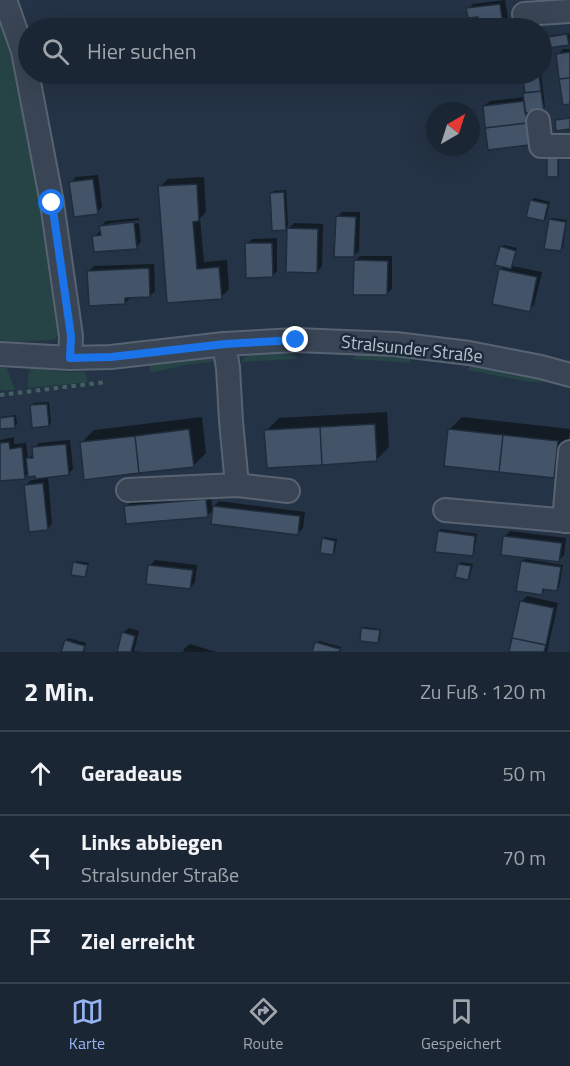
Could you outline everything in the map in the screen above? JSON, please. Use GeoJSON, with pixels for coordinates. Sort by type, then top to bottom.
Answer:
{"type":"FeatureCollection","features":[{"type":"Feature","properties":{"kind":"street"},"geometry":{"type":"LineString","coordinates":[[5,0],[18,39]]}},
{"type":"Feature","properties":{"kind":"street"},"geometry":{"type":"LineString","coordinates":[[525,18],[524,14],[570,11]]}},
{"type":"Feature","properties":{"kind":"street"},"geometry":{"type":"LineString","coordinates":[[29,84],[52,203],[71,336],[70,358]]}},
{"type":"Feature","properties":{"kind":"street"},"geometry":{"type":"LineString","coordinates":[[538,121],[541,146],[570,146]]}},
{"type":"Feature","properties":{"kind":"street","name":"Stralsunder Straße"},"geometry":{"type":"LineString","coordinates":[[0,354],[70,358],[118,357],[225,344],[296,340],[395,344],[468,353],[570,375]]}},
{"type":"Feature","properties":{"kind":"street"},"geometry":{"type":"LineString","coordinates":[[225,344],[237,485]]}},
{"type":"Feature","properties":{"kind":"street"},"geometry":{"type":"LineString","coordinates":[[445,510],[567,521],[570,452]]}},
{"type":"Feature","properties":{"kind":"street"},"geometry":{"type":"LineString","coordinates":[[128,490],[237,485],[288,491]]}},
{"type":"Feature","properties":{"kind":"path"},"geometry":{"type":"LineString","coordinates":[[0,395],[111,381]]}},
{"type":"Feature","properties":{"kind":"green space"},"geometry":{"type":"Polygon","coordinates":[[[0,0],[12,40],[18,84],[20,84],[64,329],[54,340],[12,342],[0,340],[0,0]]]}},
{"type":"Feature","properties":{"kind":"green space"},"geometry":{"type":"Polygon","coordinates":[[[360,349],[409,352],[411,363],[353,359],[360,349]]]}},
{"type":"Feature","properties":{"kind":"green space"},"geometry":{"type":"Polygon","coordinates":[[[255,350],[292,350],[297,359],[241,362],[255,350]]]}},
{"type":"Feature","properties":{"kind":"green space"},"geometry":{"type":"Polygon","coordinates":[[[202,354],[218,361],[150,373],[149,364],[202,354]]]}},
{"type":"Feature","properties":{"kind":"green space"},"geometry":{"type":"Polygon","coordinates":[[[474,362],[564,382],[530,382],[467,370],[474,362]]]}},
{"type":"Feature","properties":{"kind":"green space"},"geometry":{"type":"Polygon","coordinates":[[[0,366],[6,366],[15,390],[0,388],[0,366]]]}},
{"type":"Feature","properties":{"kind":"green space"},"geometry":{"type":"Polygon","coordinates":[[[31,368],[85,372],[88,382],[28,388],[28,375],[31,368]]]}},
{"type":"Feature","properties":{"kind":"building"},"geometry":{"type":"Polygon","coordinates":[[[500,4],[502,18],[468,18],[466,8],[500,4]]]}},
{"type":"Feature","properties":{"kind":"building"},"geometry":{"type":"Polygon","coordinates":[[[567,34],[569,45],[552,48],[552,36],[567,34]]]}},
{"type":"Feature","properties":{"kind":"building"},"geometry":{"type":"Polygon","coordinates":[[[570,52],[570,78],[559,79],[556,54],[570,52]]]}},
{"type":"Feature","properties":{"kind":"building"},"geometry":{"type":"Polygon","coordinates":[[[570,78],[570,104],[563,105],[559,79],[570,78]]]}},
{"type":"Feature","properties":{"kind":"building"},"geometry":{"type":"Polygon","coordinates":[[[524,84],[540,84],[541,91],[525,93],[524,84]]]}},
{"type":"Feature","properties":{"kind":"building"},"geometry":{"type":"Polygon","coordinates":[[[541,91],[544,111],[525,113],[523,93],[541,91]]]}},
{"type":"Feature","properties":{"kind":"building"},"geometry":{"type":"Polygon","coordinates":[[[524,101],[527,123],[485,128],[483,106],[524,101]]]}},
{"type":"Feature","properties":{"kind":"building"},"geometry":{"type":"Polygon","coordinates":[[[570,118],[570,129],[556,131],[555,120],[570,118]]]}},
{"type":"Feature","properties":{"kind":"building"},"geometry":{"type":"Polygon","coordinates":[[[527,123],[529,145],[488,150],[485,128],[527,123]]]}},
{"type":"Feature","properties":{"kind":"building"},"geometry":{"type":"Polygon","coordinates":[[[547,155],[558,155],[558,177],[547,177],[547,155]]]}},
{"type":"Feature","properties":{"kind":"building"},"geometry":{"type":"Polygon","coordinates":[[[93,179],[98,214],[74,217],[69,182],[93,179]]]}},
{"type":"Feature","properties":{"kind":"building"},"geometry":{"type":"Polygon","coordinates":[[[197,184],[199,221],[193,222],[197,269],[219,267],[222,299],[167,303],[158,186],[197,184]]]}},
{"type":"Feature","properties":{"kind":"building"},"geometry":{"type":"Polygon","coordinates":[[[284,192],[286,230],[272,231],[270,193],[284,192]]]}},
{"type":"Feature","properties":{"kind":"building"},"geometry":{"type":"Polygon","coordinates":[[[530,200],[548,204],[544,221],[526,217],[530,200]]]}},
{"type":"Feature","properties":{"kind":"building"},"geometry":{"type":"Polygon","coordinates":[[[336,216],[356,217],[354,257],[334,257],[336,216]]]}},
{"type":"Feature","properties":{"kind":"building"},"geometry":{"type":"Polygon","coordinates":[[[549,219],[566,222],[561,251],[544,249],[549,219]]]}},
{"type":"Feature","properties":{"kind":"building"},"geometry":{"type":"Polygon","coordinates":[[[134,222],[137,249],[94,252],[92,236],[101,235],[99,226],[134,222]]]}},
{"type":"Feature","properties":{"kind":"building"},"geometry":{"type":"Polygon","coordinates":[[[287,228],[318,229],[317,273],[286,272],[287,228]]]}},
{"type":"Feature","properties":{"kind":"building"},"geometry":{"type":"Polygon","coordinates":[[[245,243],[272,243],[273,277],[246,278],[245,243]]]}},
{"type":"Feature","properties":{"kind":"building"},"geometry":{"type":"Polygon","coordinates":[[[500,246],[516,251],[511,269],[495,265],[500,246]]]}},
{"type":"Feature","properties":{"kind":"building"},"geometry":{"type":"Polygon","coordinates":[[[354,260],[388,261],[387,295],[353,295],[354,260]]]}},
{"type":"Feature","properties":{"kind":"building"},"geometry":{"type":"Polygon","coordinates":[[[149,268],[150,297],[125,298],[125,304],[89,306],[87,271],[149,268]]]}},
{"type":"Feature","properties":{"kind":"building"},"geometry":{"type":"Polygon","coordinates":[[[499,269],[537,277],[530,312],[492,304],[499,269]]]}},
{"type":"Feature","properties":{"kind":"building"},"geometry":{"type":"Polygon","coordinates":[[[47,404],[49,426],[32,428],[30,405],[47,404]]]}},
{"type":"Feature","properties":{"kind":"building"},"geometry":{"type":"Polygon","coordinates":[[[14,416],[15,428],[0,429],[0,418],[14,416]]]}},
{"type":"Feature","properties":{"kind":"building"},"geometry":{"type":"Polygon","coordinates":[[[375,424],[377,461],[322,465],[320,427],[375,424]]]}},
{"type":"Feature","properties":{"kind":"building"},"geometry":{"type":"Polygon","coordinates":[[[320,427],[322,465],[267,468],[264,430],[320,427]]]}},
{"type":"Feature","properties":{"kind":"building"},"geometry":{"type":"Polygon","coordinates":[[[189,429],[194,467],[139,473],[135,436],[189,429]]]}},
{"type":"Feature","properties":{"kind":"building"},"geometry":{"type":"Polygon","coordinates":[[[448,429],[503,435],[499,472],[444,466],[448,429]]]}},
{"type":"Feature","properties":{"kind":"building"},"geometry":{"type":"Polygon","coordinates":[[[503,435],[558,441],[554,478],[499,472],[503,435]]]}},
{"type":"Feature","properties":{"kind":"building"},"geometry":{"type":"Polygon","coordinates":[[[135,436],[139,473],[84,480],[80,442],[135,436]]]}},
{"type":"Feature","properties":{"kind":"building"},"geometry":{"type":"Polygon","coordinates":[[[9,442],[10,449],[22,447],[25,479],[0,481],[0,443],[9,442]]]}},
{"type":"Feature","properties":{"kind":"building"},"geometry":{"type":"Polygon","coordinates":[[[66,444],[69,475],[35,479],[35,476],[28,477],[26,458],[33,458],[32,447],[66,444]]]}},
{"type":"Feature","properties":{"kind":"building"},"geometry":{"type":"Polygon","coordinates":[[[43,483],[48,530],[29,532],[24,485],[43,483]]]}},
{"type":"Feature","properties":{"kind":"building"},"geometry":{"type":"Polygon","coordinates":[[[206,499],[208,517],[126,524],[124,506],[206,499]]]}},
{"type":"Feature","properties":{"kind":"building"},"geometry":{"type":"Polygon","coordinates":[[[213,506],[300,516],[298,535],[211,524],[213,506]]]}},
{"type":"Feature","properties":{"kind":"building"},"geometry":{"type":"Polygon","coordinates":[[[438,531],[475,536],[473,556],[435,552],[438,531]]]}},
{"type":"Feature","properties":{"kind":"building"},"geometry":{"type":"Polygon","coordinates":[[[503,536],[562,543],[559,562],[501,555],[503,536]]]}},
{"type":"Feature","properties":{"kind":"building"},"geometry":{"type":"Polygon","coordinates":[[[322,538],[335,541],[333,555],[320,553],[322,538]]]}},
{"type":"Feature","properties":{"kind":"building"},"geometry":{"type":"Polygon","coordinates":[[[521,561],[561,567],[557,591],[543,589],[542,595],[516,591],[521,561]]]}},
{"type":"Feature","properties":{"kind":"building"},"geometry":{"type":"Polygon","coordinates":[[[73,562],[88,565],[85,577],[71,575],[73,562]]]}},
{"type":"Feature","properties":{"kind":"building"},"geometry":{"type":"Polygon","coordinates":[[[458,564],[471,566],[468,580],[455,577],[458,564]]]}},
{"type":"Feature","properties":{"kind":"building"},"geometry":{"type":"Polygon","coordinates":[[[148,565],[193,570],[190,589],[146,584],[148,565]]]}},
{"type":"Feature","properties":{"kind":"building"},"geometry":{"type":"Polygon","coordinates":[[[520,601],[554,608],[546,645],[512,638],[520,601]]]}},
{"type":"Feature","properties":{"kind":"building"},"geometry":{"type":"Polygon","coordinates":[[[361,628],[380,630],[378,643],[360,641],[361,628]]]}},
{"type":"Feature","properties":{"kind":"building"},"geometry":{"type":"Polygon","coordinates":[[[122,632],[135,636],[131,652],[117,652],[122,632]]]}},
{"type":"Feature","properties":{"kind":"building"},"geometry":{"type":"Polygon","coordinates":[[[512,638],[546,645],[544,652],[509,652],[512,638]]]}},
{"type":"Feature","properties":{"kind":"building"},"geometry":{"type":"Polygon","coordinates":[[[65,640],[85,646],[83,652],[61,652],[65,640]]]}},
{"type":"Feature","properties":{"kind":"building"},"geometry":{"type":"Polygon","coordinates":[[[315,642],[340,649],[339,652],[312,652],[315,642]]]}},
{"type":"Feature","properties":{"kind":"route"},"geometry":{"type":"LineString","coordinates":[[52,203],[71,336],[70,358],[111,357],[225,344],[296,340]]}}]}
